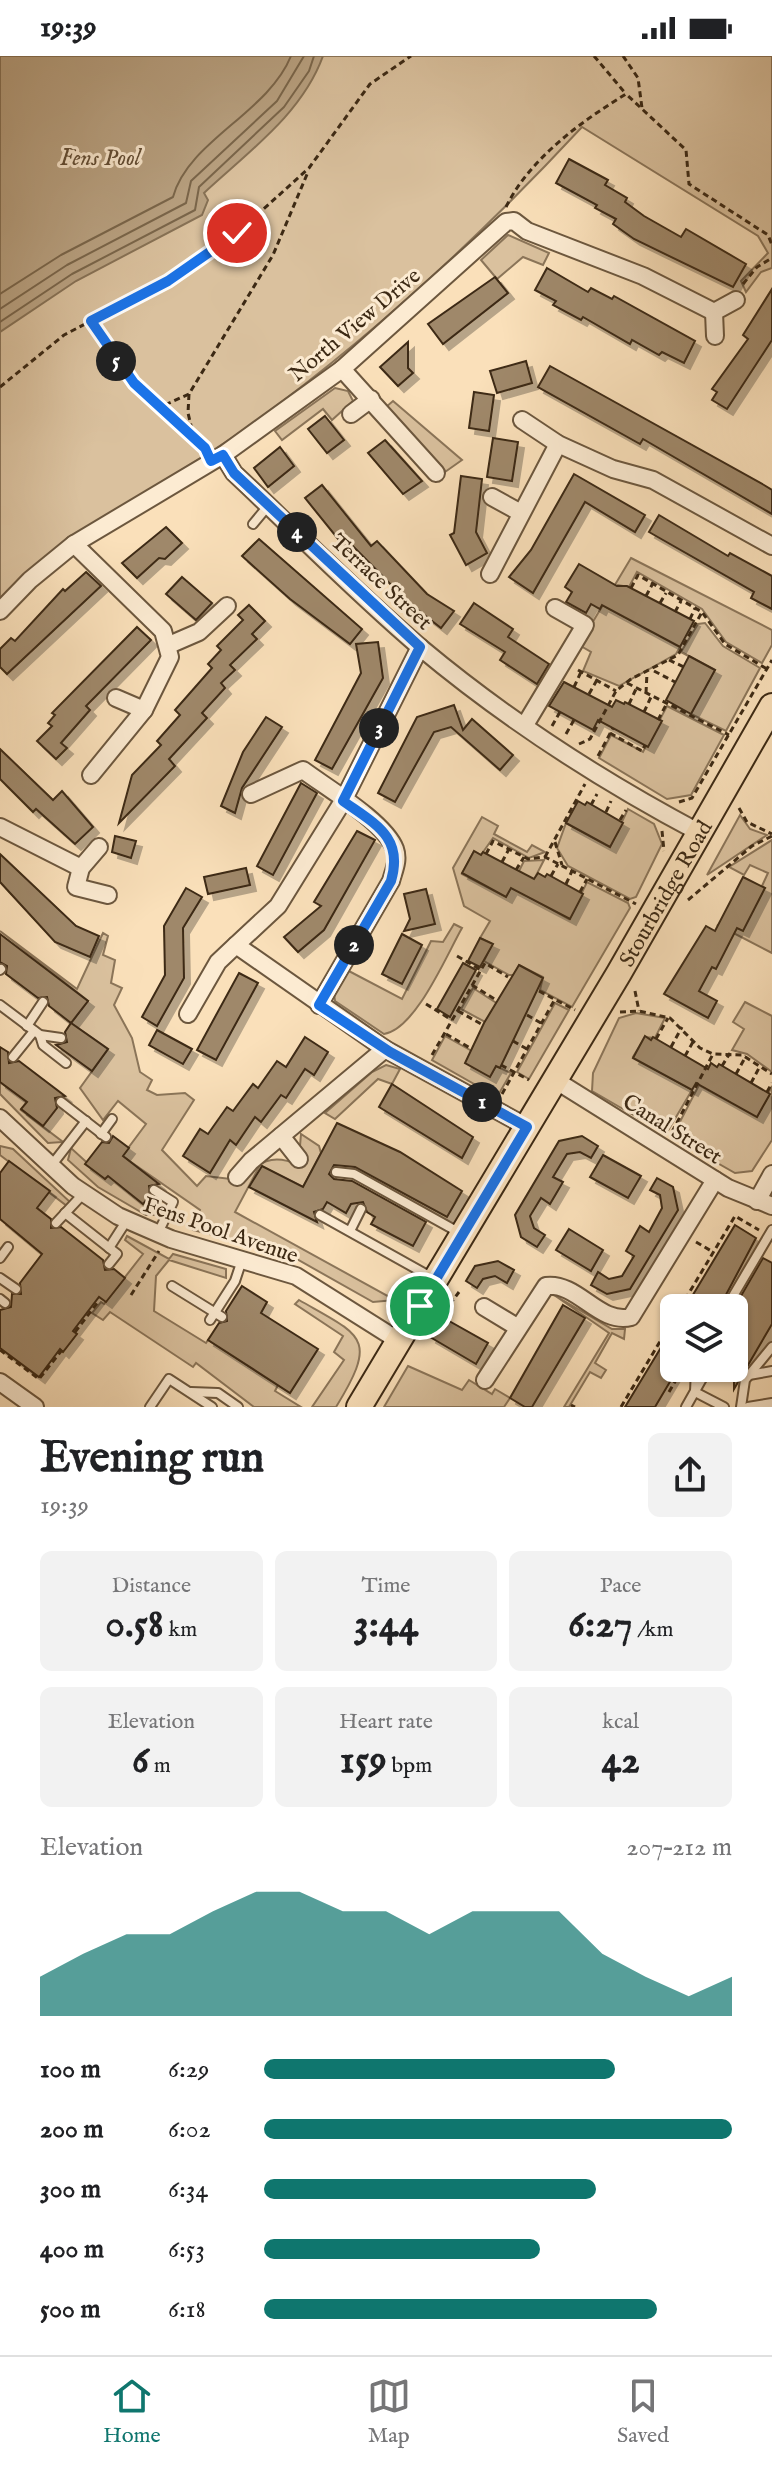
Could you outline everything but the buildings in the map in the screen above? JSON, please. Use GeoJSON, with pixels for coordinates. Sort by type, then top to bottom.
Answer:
{"type":"FeatureCollection","features":[{"type":"Feature","properties":{"kind":"main road","name":"Stourbridge Road"},"geometry":{"type":"LineString","coordinates":[[359,1407],[527,1127],[544,1081],[700,833],[772,706]]}},
{"type":"Feature","properties":{"kind":"street"},"geometry":{"type":"LineString","coordinates":[[506,222],[514,221],[527,231],[643,276],[714,312]]}},
{"type":"Feature","properties":{"kind":"street","name":"North View Drive"},"geometry":{"type":"LineString","coordinates":[[0,611],[30,580],[74,544],[217,458],[342,369],[506,222]]}},
{"type":"Feature","properties":{"kind":"street"},"geometry":{"type":"LineString","coordinates":[[714,312],[733,302]]}},
{"type":"Feature","properties":{"kind":"street"},"geometry":{"type":"LineString","coordinates":[[714,312],[715,336]]}},
{"type":"Feature","properties":{"kind":"street"},"geometry":{"type":"LineString","coordinates":[[342,369],[436,473]]}},
{"type":"Feature","properties":{"kind":"street"},"geometry":{"type":"LineString","coordinates":[[351,414],[371,399]]}},
{"type":"Feature","properties":{"kind":"street"},"geometry":{"type":"LineString","coordinates":[[522,420],[558,444],[613,469],[653,480],[772,546]]}},
{"type":"Feature","properties":{"kind":"street"},"geometry":{"type":"LineString","coordinates":[[490,574],[558,444]]}},
{"type":"Feature","properties":{"kind":"street","name":"Terrace Street"},"geometry":{"type":"LineString","coordinates":[[217,458],[420,647],[525,725],[700,833]]}},
{"type":"Feature","properties":{"kind":"street"},"geometry":{"type":"LineString","coordinates":[[492,497],[521,513]]}},
{"type":"Feature","properties":{"kind":"street"},"geometry":{"type":"LineString","coordinates":[[74,544],[163,631],[170,657],[144,710],[91,775]]}},
{"type":"Feature","properties":{"kind":"street"},"geometry":{"type":"LineString","coordinates":[[169,645],[199,632],[227,606]]}},
{"type":"Feature","properties":{"kind":"street"},"geometry":{"type":"LineString","coordinates":[[525,725],[585,625],[555,608]]}},
{"type":"Feature","properties":{"kind":"street"},"geometry":{"type":"LineString","coordinates":[[188,1014],[218,962],[278,906],[343,801],[420,647]]}},
{"type":"Feature","properties":{"kind":"street"},"geometry":{"type":"LineString","coordinates":[[116,698],[144,710]]}},
{"type":"Feature","properties":{"kind":"street"},"geometry":{"type":"LineString","coordinates":[[251,794],[303,770],[378,827],[395,848],[397,861],[391,881],[319,1005]]}},
{"type":"Feature","properties":{"kind":"street"},"geometry":{"type":"LineString","coordinates":[[0,827],[81,868]]}},
{"type":"Feature","properties":{"kind":"street"},"geometry":{"type":"LineString","coordinates":[[99,847],[81,868],[76,887],[108,895]]}},
{"type":"Feature","properties":{"kind":"street"},"geometry":{"type":"LineString","coordinates":[[236,945],[385,1049],[527,1127]]}},
{"type":"Feature","properties":{"kind":"street"},"geometry":{"type":"LineString","coordinates":[[237,1177],[385,1049]]}},
{"type":"Feature","properties":{"kind":"street","name":"Canal Street"},"geometry":{"type":"LineString","coordinates":[[544,1081],[715,1180],[765,1204]]}},
{"type":"Feature","properties":{"kind":"street","name":"Fens Pool Avenue"},"geometry":{"type":"LineString","coordinates":[[0,1118],[84,1193],[127,1220],[162,1235],[296,1276],[399,1341]]}},
{"type":"Feature","properties":{"kind":"street"},"geometry":{"type":"LineString","coordinates":[[281,1136],[299,1159]]}},
{"type":"Feature","properties":{"kind":"street"},"geometry":{"type":"LineString","coordinates":[[765,1204],[772,1174]]}},
{"type":"Feature","properties":{"kind":"street"},"geometry":{"type":"LineString","coordinates":[[485,1380],[539,1292],[546,1286],[555,1285],[617,1319],[631,1317],[715,1180]]}},
{"type":"Feature","properties":{"kind":"street"},"geometry":{"type":"LineString","coordinates":[[484,1307],[517,1327]]}},
{"type":"Feature","properties":{"kind":"street"},"geometry":{"type":"LineString","coordinates":[[2,1388],[35,1407]]}},
{"type":"Feature","properties":{"kind":"lane"},"geometry":{"type":"LineString","coordinates":[[253,524],[269,505]]}},
{"type":"Feature","properties":{"kind":"lane"},"geometry":{"type":"LineString","coordinates":[[13,1057],[34,1031],[43,1002]]}},
{"type":"Feature","properties":{"kind":"lane"},"geometry":{"type":"LineString","coordinates":[[0,1005],[34,1031],[43,1045],[66,1063]]}},
{"type":"Feature","properties":{"kind":"lane"},"geometry":{"type":"LineString","coordinates":[[34,1031],[61,1038]]}},
{"type":"Feature","properties":{"kind":"lane"},"geometry":{"type":"LineString","coordinates":[[61,1102],[104,1135],[112,1119]]}},
{"type":"Feature","properties":{"kind":"lane"},"geometry":{"type":"LineString","coordinates":[[51,1166],[86,1121]]}},
{"type":"Feature","properties":{"kind":"lane"},"geometry":{"type":"LineString","coordinates":[[336,1172],[354,1174],[463,1234]]}},
{"type":"Feature","properties":{"kind":"lane"},"geometry":{"type":"LineString","coordinates":[[154,1190],[173,1202],[162,1235]]}},
{"type":"Feature","properties":{"kind":"lane"},"geometry":{"type":"LineString","coordinates":[[56,1223],[84,1193]]}},
{"type":"Feature","properties":{"kind":"lane"},"geometry":{"type":"LineString","coordinates":[[350,1231],[361,1209]]}},
{"type":"Feature","properties":{"kind":"lane"},"geometry":{"type":"LineString","coordinates":[[65,1213],[117,1254],[109,1264]]}},
{"type":"Feature","properties":{"kind":"lane"},"geometry":{"type":"LineString","coordinates":[[320,1215],[435,1280]]}},
{"type":"Feature","properties":{"kind":"lane"},"geometry":{"type":"LineString","coordinates":[[94,1253],[106,1245],[127,1220]]}},
{"type":"Feature","properties":{"kind":"lane"},"geometry":{"type":"LineString","coordinates":[[734,1294],[772,1230]]}},
{"type":"Feature","properties":{"kind":"lane"},"geometry":{"type":"LineString","coordinates":[[0,1258],[8,1247]]}},
{"type":"Feature","properties":{"kind":"lane"},"geometry":{"type":"LineString","coordinates":[[172,1286],[216,1316],[235,1281],[242,1260]]}},
{"type":"Feature","properties":{"kind":"lane"},"geometry":{"type":"LineString","coordinates":[[0,1278],[16,1289]]}},
{"type":"Feature","properties":{"kind":"lane"},"geometry":{"type":"LineString","coordinates":[[748,1375],[772,1347]]}},
{"type":"Feature","properties":{"kind":"lane"},"geometry":{"type":"LineString","coordinates":[[748,1375],[772,1371]]}},
{"type":"Feature","properties":{"kind":"lane"},"geometry":{"type":"LineString","coordinates":[[150,1407],[169,1379],[212,1407]]}},
{"type":"Feature","properties":{"kind":"lane"},"geometry":{"type":"LineString","coordinates":[[695,1382],[695,1392]]}},
{"type":"Feature","properties":{"kind":"lane"},"geometry":{"type":"LineString","coordinates":[[686,1407],[700,1382]]}},
{"type":"Feature","properties":{"kind":"lane"},"geometry":{"type":"LineString","coordinates":[[741,1407],[746,1382]]}},
{"type":"Feature","properties":{"kind":"lane"},"geometry":{"type":"LineString","coordinates":[[188,1391],[218,1393],[238,1407]]}},
{"type":"Feature","properties":{"kind":"lane"},"geometry":{"type":"LineString","coordinates":[[695,1392],[724,1407]]}},
{"type":"Feature","properties":{"kind":"lane"},"geometry":{"type":"LineString","coordinates":[[748,1407],[772,1403]]}},
{"type":"Feature","properties":{"kind":"path"},"geometry":{"type":"LineString","coordinates":[[0,387],[64,335],[168,281],[237,233],[309,168],[370,84],[411,56]]}},
{"type":"Feature","properties":{"kind":"path"},"geometry":{"type":"LineString","coordinates":[[594,56],[626,94],[686,150],[689,184],[768,235],[772,245]]}},
{"type":"Feature","properties":{"kind":"path"},"geometry":{"type":"LineString","coordinates":[[623,56],[638,78],[642,108]]}},
{"type":"Feature","properties":{"kind":"path"},"geometry":{"type":"LineString","coordinates":[[506,222],[505,210],[515,190],[580,122],[626,94]]}},
{"type":"Feature","properties":{"kind":"path"},"geometry":{"type":"LineString","coordinates":[[194,439],[188,413],[189,394],[273,255],[309,168]]}},
{"type":"Feature","properties":{"kind":"path"},"geometry":{"type":"LineString","coordinates":[[733,302],[757,267],[772,258]]}},
{"type":"Feature","properties":{"kind":"path"},"geometry":{"type":"LineString","coordinates":[[91,321],[121,368],[155,404],[217,458]]}},
{"type":"Feature","properties":{"kind":"path"},"geometry":{"type":"LineString","coordinates":[[155,404],[167,404],[189,394]]}},
{"type":"Feature","properties":{"kind":"path"},"geometry":{"type":"LineString","coordinates":[[631,588],[638,575],[696,608],[725,644],[767,669]]}},
{"type":"Feature","properties":{"kind":"path"},"geometry":{"type":"LineString","coordinates":[[646,596],[653,583]]}},
{"type":"Feature","properties":{"kind":"path"},"geometry":{"type":"LineString","coordinates":[[660,603],[666,591]]}},
{"type":"Feature","properties":{"kind":"path"},"geometry":{"type":"LineString","coordinates":[[675,612],[681,600]]}},
{"type":"Feature","properties":{"kind":"path"},"geometry":{"type":"LineString","coordinates":[[690,619],[696,608]]}},
{"type":"Feature","properties":{"kind":"path"},"geometry":{"type":"LineString","coordinates":[[590,746],[590,739],[616,691],[678,655],[702,612]]}},
{"type":"Feature","properties":{"kind":"path"},"geometry":{"type":"LineString","coordinates":[[669,660],[684,667]]}},
{"type":"Feature","properties":{"kind":"path"},"geometry":{"type":"LineString","coordinates":[[669,802],[692,798],[772,660]]}},
{"type":"Feature","properties":{"kind":"path"},"geometry":{"type":"LineString","coordinates":[[578,661],[574,668],[616,691]]}},
{"type":"Feature","properties":{"kind":"path"},"geometry":{"type":"LineString","coordinates":[[650,671],[675,682]]}},
{"type":"Feature","properties":{"kind":"path"},"geometry":{"type":"LineString","coordinates":[[646,693],[650,671]]}},
{"type":"Feature","properties":{"kind":"path"},"geometry":{"type":"LineString","coordinates":[[574,687],[582,672]]}},
{"type":"Feature","properties":{"kind":"path"},"geometry":{"type":"LineString","coordinates":[[589,694],[597,680]]}},
{"type":"Feature","properties":{"kind":"path"},"geometry":{"type":"LineString","coordinates":[[627,683],[729,735]]}},
{"type":"Feature","properties":{"kind":"path"},"geometry":{"type":"LineString","coordinates":[[629,704],[637,688]]}},
{"type":"Feature","properties":{"kind":"path"},"geometry":{"type":"LineString","coordinates":[[644,712],[652,696]]}},
{"type":"Feature","properties":{"kind":"path"},"geometry":{"type":"LineString","coordinates":[[658,720],[668,697]]}},
{"type":"Feature","properties":{"kind":"path"},"geometry":{"type":"LineString","coordinates":[[603,703],[610,703]]}},
{"type":"Feature","properties":{"kind":"path"},"geometry":{"type":"LineString","coordinates":[[549,732],[560,712]]}},
{"type":"Feature","properties":{"kind":"path"},"geometry":{"type":"LineString","coordinates":[[562,739],[574,720]]}},
{"type":"Feature","properties":{"kind":"path"},"geometry":{"type":"LineString","coordinates":[[588,727],[594,733]]}},
{"type":"Feature","properties":{"kind":"path"},"geometry":{"type":"LineString","coordinates":[[591,752],[596,760],[613,728]]}},
{"type":"Feature","properties":{"kind":"path"},"geometry":{"type":"LineString","coordinates":[[610,733],[642,751],[645,745]]}},
{"type":"Feature","properties":{"kind":"path"},"geometry":{"type":"LineString","coordinates":[[629,743],[632,738]]}},
{"type":"Feature","properties":{"kind":"path"},"geometry":{"type":"LineString","coordinates":[[582,751],[571,745],[590,739]]}},
{"type":"Feature","properties":{"kind":"path"},"geometry":{"type":"LineString","coordinates":[[545,857],[587,781],[582,778]]}},
{"type":"Feature","properties":{"kind":"path"},"geometry":{"type":"LineString","coordinates":[[591,805],[600,788]]}},
{"type":"Feature","properties":{"kind":"path"},"geometry":{"type":"LineString","coordinates":[[607,792],[629,805],[620,820]]}},
{"type":"Feature","properties":{"kind":"path"},"geometry":{"type":"LineString","coordinates":[[606,812],[614,797]]}},
{"type":"Feature","properties":{"kind":"path"},"geometry":{"type":"LineString","coordinates":[[738,805],[747,822],[772,835]]}},
{"type":"Feature","properties":{"kind":"path"},"geometry":{"type":"LineString","coordinates":[[658,863],[666,849],[660,823]]}},
{"type":"Feature","properties":{"kind":"path"},"geometry":{"type":"LineString","coordinates":[[688,900],[752,846],[772,835]]}},
{"type":"Feature","properties":{"kind":"path"},"geometry":{"type":"LineString","coordinates":[[551,876],[560,864],[555,838]]}},
{"type":"Feature","properties":{"kind":"path"},"geometry":{"type":"LineString","coordinates":[[486,854],[493,841],[524,857],[545,857],[639,906]]}},
{"type":"Feature","properties":{"kind":"path"},"geometry":{"type":"LineString","coordinates":[[502,862],[509,849]]}},
{"type":"Feature","properties":{"kind":"path"},"geometry":{"type":"LineString","coordinates":[[516,870],[524,857]]}},
{"type":"Feature","properties":{"kind":"path"},"geometry":{"type":"LineString","coordinates":[[566,884],[572,871]]}},
{"type":"Feature","properties":{"kind":"path"},"geometry":{"type":"LineString","coordinates":[[580,892],[587,879]]}},
{"type":"Feature","properties":{"kind":"path"},"geometry":{"type":"LineString","coordinates":[[457,956],[481,970]]}},
{"type":"Feature","properties":{"kind":"path"},"geometry":{"type":"LineString","coordinates":[[429,1060],[485,963],[508,977]]}},
{"type":"Feature","properties":{"kind":"path"},"geometry":{"type":"LineString","coordinates":[[472,985],[496,1000]]}},
{"type":"Feature","properties":{"kind":"path"},"geometry":{"type":"LineString","coordinates":[[539,991],[575,1010]]}},
{"type":"Feature","properties":{"kind":"path"},"geometry":{"type":"LineString","coordinates":[[635,991],[639,1011]]}},
{"type":"Feature","properties":{"kind":"path"},"geometry":{"type":"LineString","coordinates":[[498,1100],[555,999]]}},
{"type":"Feature","properties":{"kind":"path"},"geometry":{"type":"LineString","coordinates":[[568,1022],[580,1002]]}},
{"type":"Feature","properties":{"kind":"path"},"geometry":{"type":"LineString","coordinates":[[426,1004],[452,1020]]}},
{"type":"Feature","properties":{"kind":"path"},"geometry":{"type":"LineString","coordinates":[[458,1010],[483,1025]]}},
{"type":"Feature","properties":{"kind":"path"},"geometry":{"type":"LineString","coordinates":[[618,1012],[639,1011],[668,1017],[682,1027],[693,1041],[713,1054],[746,1056],[772,1074]]}},
{"type":"Feature","properties":{"kind":"path"},"geometry":{"type":"LineString","coordinates":[[527,1015],[541,1023]]}},
{"type":"Feature","properties":{"kind":"path"},"geometry":{"type":"LineString","coordinates":[[656,1039],[668,1017]]}},
{"type":"Feature","properties":{"kind":"path"},"geometry":{"type":"LineString","coordinates":[[671,1047],[682,1027]]}},
{"type":"Feature","properties":{"kind":"path"},"geometry":{"type":"LineString","coordinates":[[444,1034],[470,1048]]}},
{"type":"Feature","properties":{"kind":"path"},"geometry":{"type":"LineString","coordinates":[[513,1041],[527,1049]]}},
{"type":"Feature","properties":{"kind":"path"},"geometry":{"type":"LineString","coordinates":[[685,1056],[693,1041]]}},
{"type":"Feature","properties":{"kind":"path"},"geometry":{"type":"LineString","coordinates":[[722,1066],[730,1053]]}},
{"type":"Feature","properties":{"kind":"path"},"geometry":{"type":"LineString","coordinates":[[670,1136],[713,1054]]}},
{"type":"Feature","properties":{"kind":"path"},"geometry":{"type":"LineString","coordinates":[[736,1074],[746,1056]]}},
{"type":"Feature","properties":{"kind":"path"},"geometry":{"type":"LineString","coordinates":[[501,1065],[544,1081]]}},
{"type":"Feature","properties":{"kind":"path"},"geometry":{"type":"LineString","coordinates":[[701,1065],[707,1066]]}},
{"type":"Feature","properties":{"kind":"path"},"geometry":{"type":"LineString","coordinates":[[751,1083],[760,1067]]}},
{"type":"Feature","properties":{"kind":"path"},"geometry":{"type":"LineString","coordinates":[[767,1092],[772,1083]]}},
{"type":"Feature","properties":{"kind":"path"},"geometry":{"type":"LineString","coordinates":[[688,1294],[735,1216],[762,1232]]}},
{"type":"Feature","properties":{"kind":"path"},"geometry":{"type":"LineString","coordinates":[[682,1234],[713,1252]]}},
{"type":"Feature","properties":{"kind":"path"},"geometry":{"type":"LineString","coordinates":[[131,1295],[162,1235]]}},
{"type":"Feature","properties":{"kind":"path"},"geometry":{"type":"LineString","coordinates":[[75,1332],[98,1302]]}},
{"type":"Feature","properties":{"kind":"path"},"geometry":{"type":"LineString","coordinates":[[621,1407],[660,1342]]}},
{"type":"Feature","properties":{"kind":"path"},"geometry":{"type":"LineString","coordinates":[[0,1350],[39,1379],[62,1350]]}},
{"type":"Feature","properties":{"kind":"path"},"geometry":{"type":"LineString","coordinates":[[669,1392],[675,1382]]}},
{"type":"Feature","properties":{"kind":"shaded area"},"geometry":{"type":"Polygon","coordinates":[[[0,56],[772,56],[772,268],[761,272],[746,292],[741,281],[768,253],[758,236],[582,127],[461,250],[331,364],[239,433],[54,551],[0,599],[0,56]]]}},
{"type":"Feature","properties":{"kind":"shaded area"},"geometry":{"type":"Polygon","coordinates":[[[508,235],[549,253],[543,265],[523,257],[497,279],[481,260],[508,235]]]}},
{"type":"Feature","properties":{"kind":"shaded area"},"geometry":{"type":"Polygon","coordinates":[[[335,388],[348,391],[353,401],[332,420],[323,409],[282,440],[275,431],[335,388]]]}},
{"type":"Feature","properties":{"kind":"shaded area"},"geometry":{"type":"Polygon","coordinates":[[[393,401],[462,460],[445,472],[386,407],[393,401]]]}},
{"type":"Feature","properties":{"kind":"shaded area"},"geometry":{"type":"Polygon","coordinates":[[[631,558],[772,630],[772,645],[762,663],[726,642],[702,609],[637,572],[629,587],[618,585],[606,607],[680,647],[676,654],[619,686],[583,671],[591,652],[579,645],[631,558]]]}},
{"type":"Feature","properties":{"kind":"shaded area"},"geometry":{"type":"Polygon","coordinates":[[[705,623],[723,646],[760,668],[726,731],[691,714],[715,670],[681,652],[698,624],[705,623]]]}},
{"type":"Feature","properties":{"kind":"shaded area"},"geometry":{"type":"Polygon","coordinates":[[[667,706],[724,735],[691,795],[667,799],[599,758],[611,735],[643,752],[667,706]]]}},
{"type":"Feature","properties":{"kind":"shaded area"},"geometry":{"type":"Polygon","coordinates":[[[628,809],[654,824],[662,844],[636,897],[630,899],[568,866],[557,848],[566,823],[610,847],[628,809]]]}},
{"type":"Feature","properties":{"kind":"shaded area"},"geometry":{"type":"Polygon","coordinates":[[[740,815],[750,829],[767,835],[707,875],[740,815]]]}},
{"type":"Feature","properties":{"kind":"shaded area"},"geometry":{"type":"Polygon","coordinates":[[[482,817],[498,826],[494,834],[527,852],[532,845],[545,852],[529,858],[493,838],[481,855],[474,851],[462,874],[506,897],[524,861],[544,860],[526,895],[569,919],[587,882],[628,903],[630,908],[572,1007],[540,990],[543,977],[519,965],[514,975],[509,975],[484,961],[492,944],[480,938],[490,921],[464,906],[453,868],[482,817]]]}},
{"type":"Feature","properties":{"kind":"shaded area"},"geometry":{"type":"Polygon","coordinates":[[[772,840],[772,953],[718,925],[765,888],[762,886],[768,873],[750,865],[744,875],[729,867],[772,840]]]}},
{"type":"Feature","properties":{"kind":"shaded area"},"geometry":{"type":"Polygon","coordinates":[[[454,924],[462,928],[439,972],[419,1005],[396,1029],[384,1034],[335,1001],[334,994],[345,969],[402,999],[431,941],[443,942],[454,924]]]}},
{"type":"Feature","properties":{"kind":"shaded area"},"geometry":{"type":"Polygon","coordinates":[[[0,931],[77,989],[103,933],[108,936],[103,955],[115,960],[111,983],[122,988],[114,1005],[132,1038],[140,1072],[152,1080],[147,1090],[157,1095],[185,1093],[194,1100],[162,1150],[197,1186],[206,1176],[239,1180],[253,1168],[266,1161],[289,1161],[298,1165],[307,1157],[300,1146],[301,1134],[319,1146],[321,1153],[303,1187],[260,1165],[235,1212],[395,1300],[373,1302],[286,1253],[193,1230],[200,1210],[128,1160],[147,1199],[162,1211],[158,1215],[146,1215],[98,1187],[68,1160],[71,1148],[105,1179],[146,1124],[118,1101],[103,1120],[80,1088],[108,1049],[71,1023],[88,1001],[0,931]]]}},
{"type":"Feature","properties":{"kind":"shaded area"},"geometry":{"type":"Polygon","coordinates":[[[473,988],[498,1004],[487,1023],[461,1009],[473,988]]]}},
{"type":"Feature","properties":{"kind":"shaded area"},"geometry":{"type":"Polygon","coordinates":[[[745,1002],[772,1016],[772,1072],[747,1054],[732,1050],[744,1029],[733,1022],[745,1002]]]}},
{"type":"Feature","properties":{"kind":"shaded area"},"geometry":{"type":"Polygon","coordinates":[[[555,1003],[569,1010],[529,1079],[517,1072],[555,1003]]]}},
{"type":"Feature","properties":{"kind":"shaded area"},"geometry":{"type":"Polygon","coordinates":[[[636,1013],[665,1018],[655,1038],[645,1037],[633,1057],[692,1090],[666,1134],[592,1091],[593,1073],[619,1018],[636,1013]]]}},
{"type":"Feature","properties":{"kind":"shaded area"},"geometry":{"type":"Polygon","coordinates":[[[445,1036],[470,1050],[490,1076],[496,1066],[511,1073],[497,1097],[432,1060],[445,1036]]]}},
{"type":"Feature","properties":{"kind":"shaded area"},"geometry":{"type":"Polygon","coordinates":[[[386,1065],[400,1069],[392,1084],[378,1079],[335,1119],[325,1113],[372,1072],[386,1065]]]}},
{"type":"Feature","properties":{"kind":"shaded area"},"geometry":{"type":"Polygon","coordinates":[[[0,1082],[27,1102],[21,1110],[63,1142],[48,1143],[0,1094],[0,1082]]]}},
{"type":"Feature","properties":{"kind":"shaded area"},"geometry":{"type":"Polygon","coordinates":[[[699,1085],[757,1117],[772,1086],[772,1140],[752,1171],[735,1173],[672,1137],[699,1085]]]}},
{"type":"Feature","properties":{"kind":"shaded area"},"geometry":{"type":"Polygon","coordinates":[[[0,1146],[13,1149],[70,1202],[67,1206],[0,1155],[0,1146]]]}},
{"type":"Feature","properties":{"kind":"shaded area"},"geometry":{"type":"Polygon","coordinates":[[[127,1236],[169,1259],[173,1254],[226,1269],[226,1278],[169,1260],[156,1276],[154,1311],[206,1343],[208,1340],[278,1385],[275,1391],[301,1407],[254,1407],[196,1363],[193,1367],[110,1312],[103,1320],[92,1313],[101,1302],[104,1304],[143,1254],[125,1240],[127,1236]]]}},
{"type":"Feature","properties":{"kind":"shaded area"},"geometry":{"type":"Polygon","coordinates":[[[554,1295],[612,1329],[625,1329],[624,1339],[612,1333],[595,1363],[606,1370],[601,1378],[590,1372],[569,1407],[564,1407],[609,1333],[554,1295]]]}},
{"type":"Feature","properties":{"kind":"shaded area"},"geometry":{"type":"Polygon","coordinates":[[[299,1300],[350,1331],[357,1341],[360,1352],[357,1366],[336,1407],[312,1407],[344,1360],[334,1352],[343,1336],[295,1304],[299,1300]]]}},
{"type":"Feature","properties":{"kind":"shaded area"},"geometry":{"type":"Polygon","coordinates":[[[408,1366],[462,1390],[469,1380],[492,1394],[495,1389],[510,1398],[504,1407],[384,1407],[408,1366]]]}},
{"type":"Feature","properties":{"kind":"water","name":"Fens Pool"},"geometry":{"type":"Polygon","coordinates":[[[0,56],[323,56],[314,77],[288,114],[204,193],[208,200],[202,215],[76,281],[0,332],[0,56]]]}},
{"type":"Feature","properties":{"kind":"route"},"geometry":{"type":"LineString","coordinates":[[237,233],[168,281],[91,321],[121,368],[155,404],[205,448],[211,461],[223,455],[234,473],[420,647],[343,801],[378,827],[395,848],[397,861],[391,881],[319,1005],[390,1052],[527,1127],[420,1306]]}}]}
